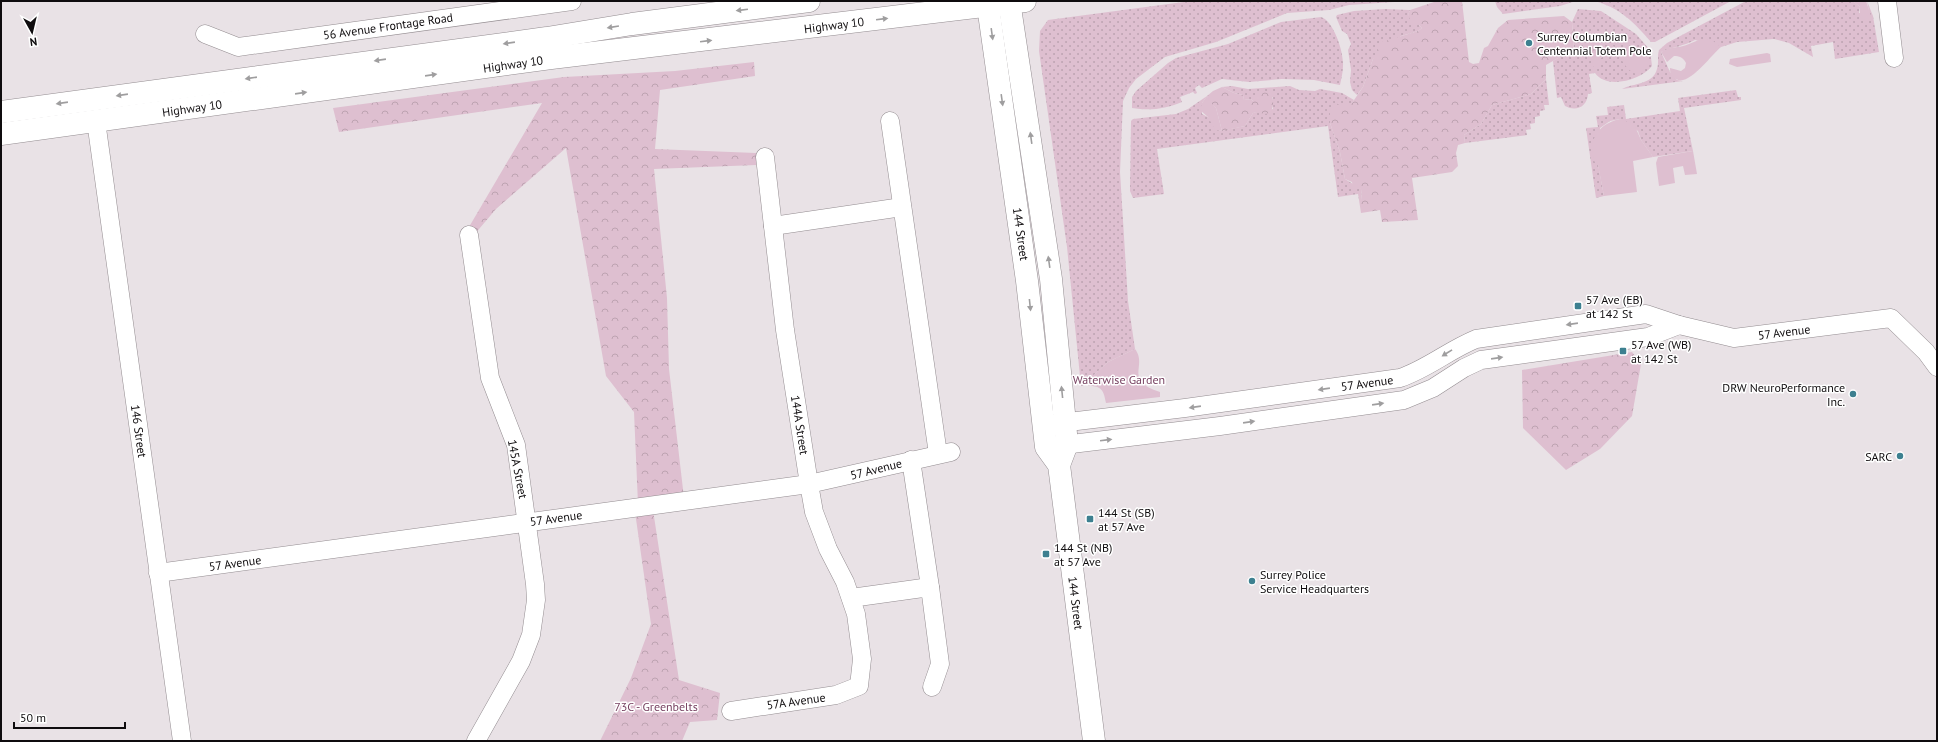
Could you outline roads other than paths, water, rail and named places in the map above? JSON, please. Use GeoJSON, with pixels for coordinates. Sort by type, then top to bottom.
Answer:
{"type":"FeatureCollection","features":[{"type":"Feature","properties":{"kind":"main road","name":"Highway 10"},"geometry":{"type":"LineString","coordinates":[[1,112],[547,38],[632,24],[809,1]]}},
{"type":"Feature","properties":{"kind":"main road","name":"Highway 10"},"geometry":{"type":"LineString","coordinates":[[1,134],[550,58],[1004,2]]}},
{"type":"Feature","properties":{"kind":"main road","name":"144 Street"},"geometry":{"type":"LineString","coordinates":[[1004,2],[1051,279],[1067,444],[1059,465],[1094,741]]}},
{"type":"Feature","properties":{"kind":"main road","name":"144 Street"},"geometry":{"type":"LineString","coordinates":[[1004,2],[1027,281],[1043,425],[1046,447],[1059,465]]}},
{"type":"Feature","properties":{"kind":"street","name":"56 Avenue Frontage Road"},"geometry":{"type":"LineString","coordinates":[[205,34],[238,46],[572,1]]}},
{"type":"Feature","properties":{"kind":"street"},"geometry":{"type":"LineString","coordinates":[[1887,1],[1894,58]]}},
{"type":"Feature","properties":{"kind":"street","name":"146 Street"},"geometry":{"type":"LineString","coordinates":[[96,121],[182,741]]}},
{"type":"Feature","properties":{"kind":"street"},"geometry":{"type":"LineString","coordinates":[[773,226],[902,207],[890,121]]}},
{"type":"Feature","properties":{"kind":"street","name":"144A Street"},"geometry":{"type":"LineString","coordinates":[[765,157],[785,330],[809,484],[814,512],[828,549],[851,598],[856,614],[862,659],[859,686]]}},
{"type":"Feature","properties":{"kind":"street","name":"57 Avenue"},"geometry":{"type":"LineString","coordinates":[[158,573],[809,484],[945,453],[902,207]]}},
{"type":"Feature","properties":{"kind":"street","name":"145A Street"},"geometry":{"type":"LineString","coordinates":[[469,235],[490,378],[516,445],[536,600],[531,635],[521,661],[476,741]]}},
{"type":"Feature","properties":{"kind":"street","name":"57 Avenue"},"geometry":{"type":"LineString","coordinates":[[1043,425],[1192,407],[1400,378],[1416,373],[1457,346],[1476,339],[1498,334],[1646,314],[1679,325],[1734,338],[1891,318],[1926,352],[1937,367]]}},
{"type":"Feature","properties":{"kind":"street","name":"57 Avenue"},"geometry":{"type":"LineString","coordinates":[[1046,447],[1220,426],[1404,400],[1433,388],[1464,368],[1481,360],[1648,337],[1679,325]]}},
{"type":"Feature","properties":{"kind":"street"},"geometry":{"type":"LineString","coordinates":[[911,460],[940,664],[932,687]]}},
{"type":"Feature","properties":{"kind":"street"},"geometry":{"type":"LineString","coordinates":[[851,598],[930,587]]}},
{"type":"Feature","properties":{"kind":"street","name":"57A Avenue"},"geometry":{"type":"LineString","coordinates":[[731,711],[836,695],[859,686]]}},
{"type":"Feature","properties":{"kind":"place","name":"Surrey Columbian Centennial Totem Pole"},"geometry":{"type":"Point","coordinates":[1529,43]}},
{"type":"Feature","properties":{"kind":"place","name":"57 Ave (EB) at 142 St"},"geometry":{"type":"Point","coordinates":[1578,306]}},
{"type":"Feature","properties":{"kind":"place","name":"57 Ave (WB) at 142 St"},"geometry":{"type":"Point","coordinates":[1623,351]}},
{"type":"Feature","properties":{"kind":"place","name":"DRW NeuroPerformance Inc."},"geometry":{"type":"Point","coordinates":[1853,394]}},
{"type":"Feature","properties":{"kind":"place","name":"SARC"},"geometry":{"type":"Point","coordinates":[1900,456]}},
{"type":"Feature","properties":{"kind":"place","name":"144 St (SB) at 57 Ave"},"geometry":{"type":"Point","coordinates":[1090,519]}},
{"type":"Feature","properties":{"kind":"place","name":"144 St (NB) at 57 Ave"},"geometry":{"type":"Point","coordinates":[1046,554]}},
{"type":"Feature","properties":{"kind":"place","name":"Surrey Police Service Headquarters"},"geometry":{"type":"Point","coordinates":[1252,581]}},
{"type":"Feature","properties":{"kind":"park label","name":"Waterwise Garden"},"geometry":{"type":"Point","coordinates":[1119,379]}},
{"type":"Feature","properties":{"kind":"park label","name":"73C - Greenbelts"},"geometry":{"type":"Point","coordinates":[656,706]}}]}
